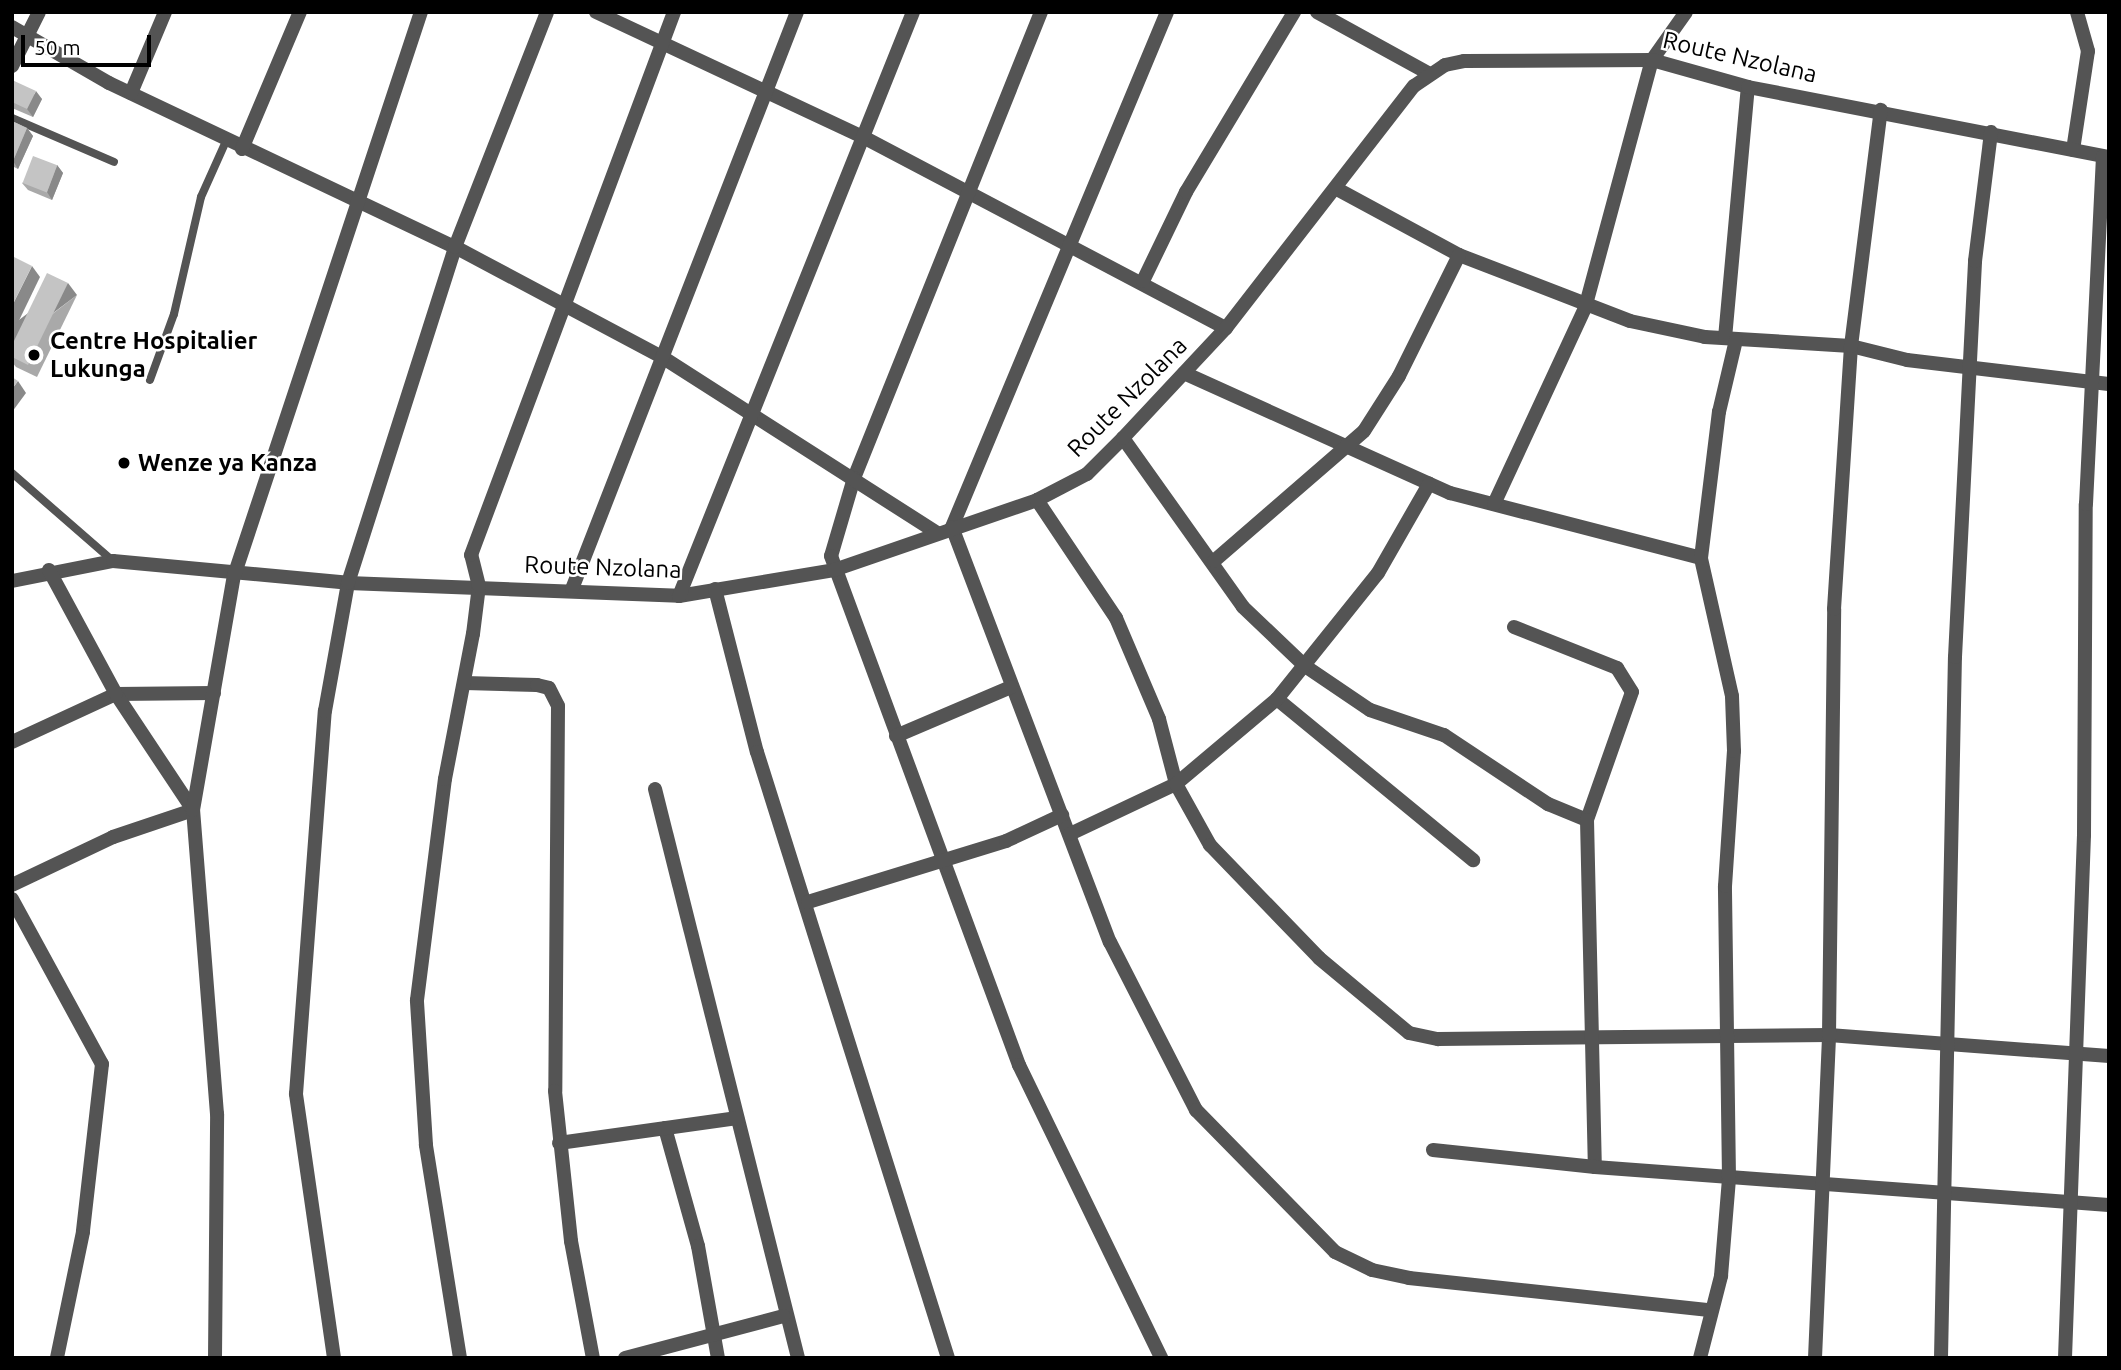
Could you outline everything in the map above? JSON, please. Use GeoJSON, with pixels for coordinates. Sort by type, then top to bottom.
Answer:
{"type":"FeatureCollection","features":[{"type":"Feature","properties":{"kind":"street"},"geometry":{"type":"LineString","coordinates":[[12,66],[38,12]]}},
{"type":"Feature","properties":{"kind":"street"},"geometry":{"type":"LineString","coordinates":[[131,93],[165,12]]}},
{"type":"Feature","properties":{"kind":"street"},"geometry":{"type":"LineString","coordinates":[[242,149],[300,12]]}},
{"type":"Feature","properties":{"kind":"street"},"geometry":{"type":"LineString","coordinates":[[215,1358],[217,1114],[193,810],[234,576],[421,12]]}},
{"type":"Feature","properties":{"kind":"street"},"geometry":{"type":"LineString","coordinates":[[334,1358],[296,1094],[322,737],[348,583],[455,247],[547,12]]}},
{"type":"Feature","properties":{"kind":"street"},"geometry":{"type":"LineString","coordinates":[[596,12],[661,45],[865,138],[1143,281],[1226,328]]}},
{"type":"Feature","properties":{"kind":"street"},"geometry":{"type":"LineString","coordinates":[[460,1358],[426,1144],[417,1000],[479,586],[471,555],[674,12]]}},
{"type":"Feature","properties":{"kind":"street"},"geometry":{"type":"LineString","coordinates":[[572,589],[797,12]]}},
{"type":"Feature","properties":{"kind":"street"},"geometry":{"type":"LineString","coordinates":[[679,596],[865,138],[913,12]]}},
{"type":"Feature","properties":{"kind":"street"},"geometry":{"type":"LineString","coordinates":[[1041,12],[965,191],[830,546],[834,570],[1041,1116],[1161,1358]]}},
{"type":"Feature","properties":{"kind":"street"},"geometry":{"type":"LineString","coordinates":[[1167,12],[952,527],[1010,687],[1116,955],[1196,1110],[1316,1238],[1372,1270],[1409,1278],[1709,1310]]}},
{"type":"Feature","properties":{"kind":"street"},"geometry":{"type":"LineString","coordinates":[[1143,281],[1186,192],[1294,12]]}},
{"type":"Feature","properties":{"kind":"street"},"geometry":{"type":"LineString","coordinates":[[1317,12],[1430,74]]}},
{"type":"Feature","properties":{"kind":"street"},"geometry":{"type":"LineString","coordinates":[[1494,504],[1585,308],[1652,60],[1686,12]]}},
{"type":"Feature","properties":{"kind":"street"},"geometry":{"type":"LineString","coordinates":[[2073,150],[2088,51],[2077,12]]}},
{"type":"Feature","properties":{"kind":"street"},"geometry":{"type":"LineString","coordinates":[[12,27],[131,93],[242,149],[455,247],[562,306],[663,357],[753,410],[937,533]]}},
{"type":"Feature","properties":{"kind":"street","name":"Route Nzolana"},"geometry":{"type":"LineString","coordinates":[[12,581],[49,570],[113,561],[234,576],[348,583],[572,589],[679,596],[834,570],[952,527],[1037,500],[1087,474],[1123,438],[1226,328],[1337,189],[1402,100],[1430,74],[1464,61],[1652,60],[1748,87],[1881,110],[1965,133],[1991,132],[2106,156]]}},
{"type":"Feature","properties":{"kind":"street"},"geometry":{"type":"LineString","coordinates":[[1700,1358],[1709,1310],[1721,1276],[1729,1178],[1730,1037],[1724,886],[1732,696],[1701,558],[1730,339],[1748,87]]}},
{"type":"Feature","properties":{"kind":"street"},"geometry":{"type":"LineString","coordinates":[[1815,1358],[1825,1185],[1829,1035],[1833,609],[1851,345],[1881,110]]}},
{"type":"Feature","properties":{"kind":"street"},"geometry":{"type":"LineString","coordinates":[[1941,1358],[1940,1197],[1944,1043],[1968,364],[1991,132]]}},
{"type":"Feature","properties":{"kind":"street"},"geometry":{"type":"LineString","coordinates":[[2065,1358],[2068,1202],[2078,1055],[2085,504],[2102,384],[2106,156]]}},
{"type":"Feature","properties":{"kind":"street"},"geometry":{"type":"LineString","coordinates":[[1337,189],[1459,255],[1585,308],[1730,339],[1851,345],[1907,360],[1968,364],[2102,384]]}},
{"type":"Feature","properties":{"kind":"street"},"geometry":{"type":"LineString","coordinates":[[1214,561],[1348,447],[1382,408],[1459,255]]}},
{"type":"Feature","properties":{"kind":"street"},"geometry":{"type":"LineString","coordinates":[[1184,373],[1429,484],[1494,504],[1701,558]]}},
{"type":"Feature","properties":{"kind":"street"},"geometry":{"type":"LineString","coordinates":[[1123,438],[1214,561],[1243,607],[1305,666],[1370,710],[1444,736],[1548,804],[1587,820]]}},
{"type":"Feature","properties":{"kind":"street"},"geometry":{"type":"LineString","coordinates":[[1070,834],[1176,784],[1277,699],[1378,573],[1429,484]]}},
{"type":"Feature","properties":{"kind":"street"},"geometry":{"type":"LineString","coordinates":[[1037,500],[1116,618],[1159,719],[1176,784],[1210,845],[1319,958],[1409,1033],[1438,1040],[1591,1034],[1730,1037],[1829,1035],[2109,1056]]}},
{"type":"Feature","properties":{"kind":"street"},"geometry":{"type":"LineString","coordinates":[[49,570],[116,694],[193,810]]}},
{"type":"Feature","properties":{"kind":"street"},"geometry":{"type":"LineString","coordinates":[[715,589],[757,752],[807,902],[948,1358]]}},
{"type":"Feature","properties":{"kind":"street"},"geometry":{"type":"LineString","coordinates":[[1514,627],[1628,678],[1630,707],[1587,820],[1595,1167]]}},
{"type":"Feature","properties":{"kind":"street"},"geometry":{"type":"LineString","coordinates":[[465,683],[549,688],[558,706],[559,1143],[593,1358]]}},
{"type":"Feature","properties":{"kind":"street"},"geometry":{"type":"LineString","coordinates":[[896,736],[1010,687]]}},
{"type":"Feature","properties":{"kind":"street"},"geometry":{"type":"LineString","coordinates":[[12,742],[116,694],[214,693]]}},
{"type":"Feature","properties":{"kind":"street"},"geometry":{"type":"LineString","coordinates":[[1277,699],[1473,860]]}},
{"type":"Feature","properties":{"kind":"street"},"geometry":{"type":"LineString","coordinates":[[655,789],[784,1316],[798,1358]]}},
{"type":"Feature","properties":{"kind":"street"},"geometry":{"type":"LineString","coordinates":[[12,885],[113,838],[193,810]]}},
{"type":"Feature","properties":{"kind":"street"},"geometry":{"type":"LineString","coordinates":[[807,902],[946,861],[1062,815]]}},
{"type":"Feature","properties":{"kind":"street"},"geometry":{"type":"LineString","coordinates":[[12,900],[102,1064],[83,1233],[57,1358]]}},
{"type":"Feature","properties":{"kind":"street"},"geometry":{"type":"LineString","coordinates":[[559,1143],[737,1118]]}},
{"type":"Feature","properties":{"kind":"street"},"geometry":{"type":"LineString","coordinates":[[665,1128],[698,1246],[718,1358]]}},
{"type":"Feature","properties":{"kind":"street"},"geometry":{"type":"LineString","coordinates":[[1433,1150],[1940,1197],[2109,1205]]}},
{"type":"Feature","properties":{"kind":"street"},"geometry":{"type":"LineString","coordinates":[[625,1358],[713,1337],[784,1316]]}},
{"type":"Feature","properties":{"kind":"lane"},"geometry":{"type":"LineString","coordinates":[[12,118],[114,162]]}},
{"type":"Feature","properties":{"kind":"lane"},"geometry":{"type":"LineString","coordinates":[[150,380],[174,314],[201,197],[226,141]]}},
{"type":"Feature","properties":{"kind":"lane"},"geometry":{"type":"LineString","coordinates":[[12,473],[113,561]]}},
{"type":"Feature","properties":{"kind":"building"},"geometry":{"type":"Polygon","coordinates":[[[12,80],[36,91],[27,109],[12,102],[12,80]]]}},
{"type":"Feature","properties":{"kind":"building"},"geometry":{"type":"Polygon","coordinates":[[[12,121],[27,128],[13,161],[12,161],[12,121]]]}},
{"type":"Feature","properties":{"kind":"building"},"geometry":{"type":"Polygon","coordinates":[[[33,156],[57,165],[47,192],[23,183],[33,156]]]}},
{"type":"Feature","properties":{"kind":"building"},"geometry":{"type":"Polygon","coordinates":[[[12,256],[32,266],[12,306],[12,256]]]}},
{"type":"Feature","properties":{"kind":"building"},"geometry":{"type":"Polygon","coordinates":[[[47,273],[68,283],[28,365],[12,357],[12,345],[47,273]]]}},
{"type":"Feature","properties":{"kind":"building"},"geometry":{"type":"Polygon","coordinates":[[[12,377],[18,381],[12,389],[12,377]]]}},
{"type":"Feature","properties":{"kind":"place","name":"Centre Hospitalier Lukunga"},"geometry":{"type":"Point","coordinates":[34,355]}},
{"type":"Feature","properties":{"kind":"place","name":"Wenze ya Kanza"},"geometry":{"type":"Point","coordinates":[124,463]}}]}
